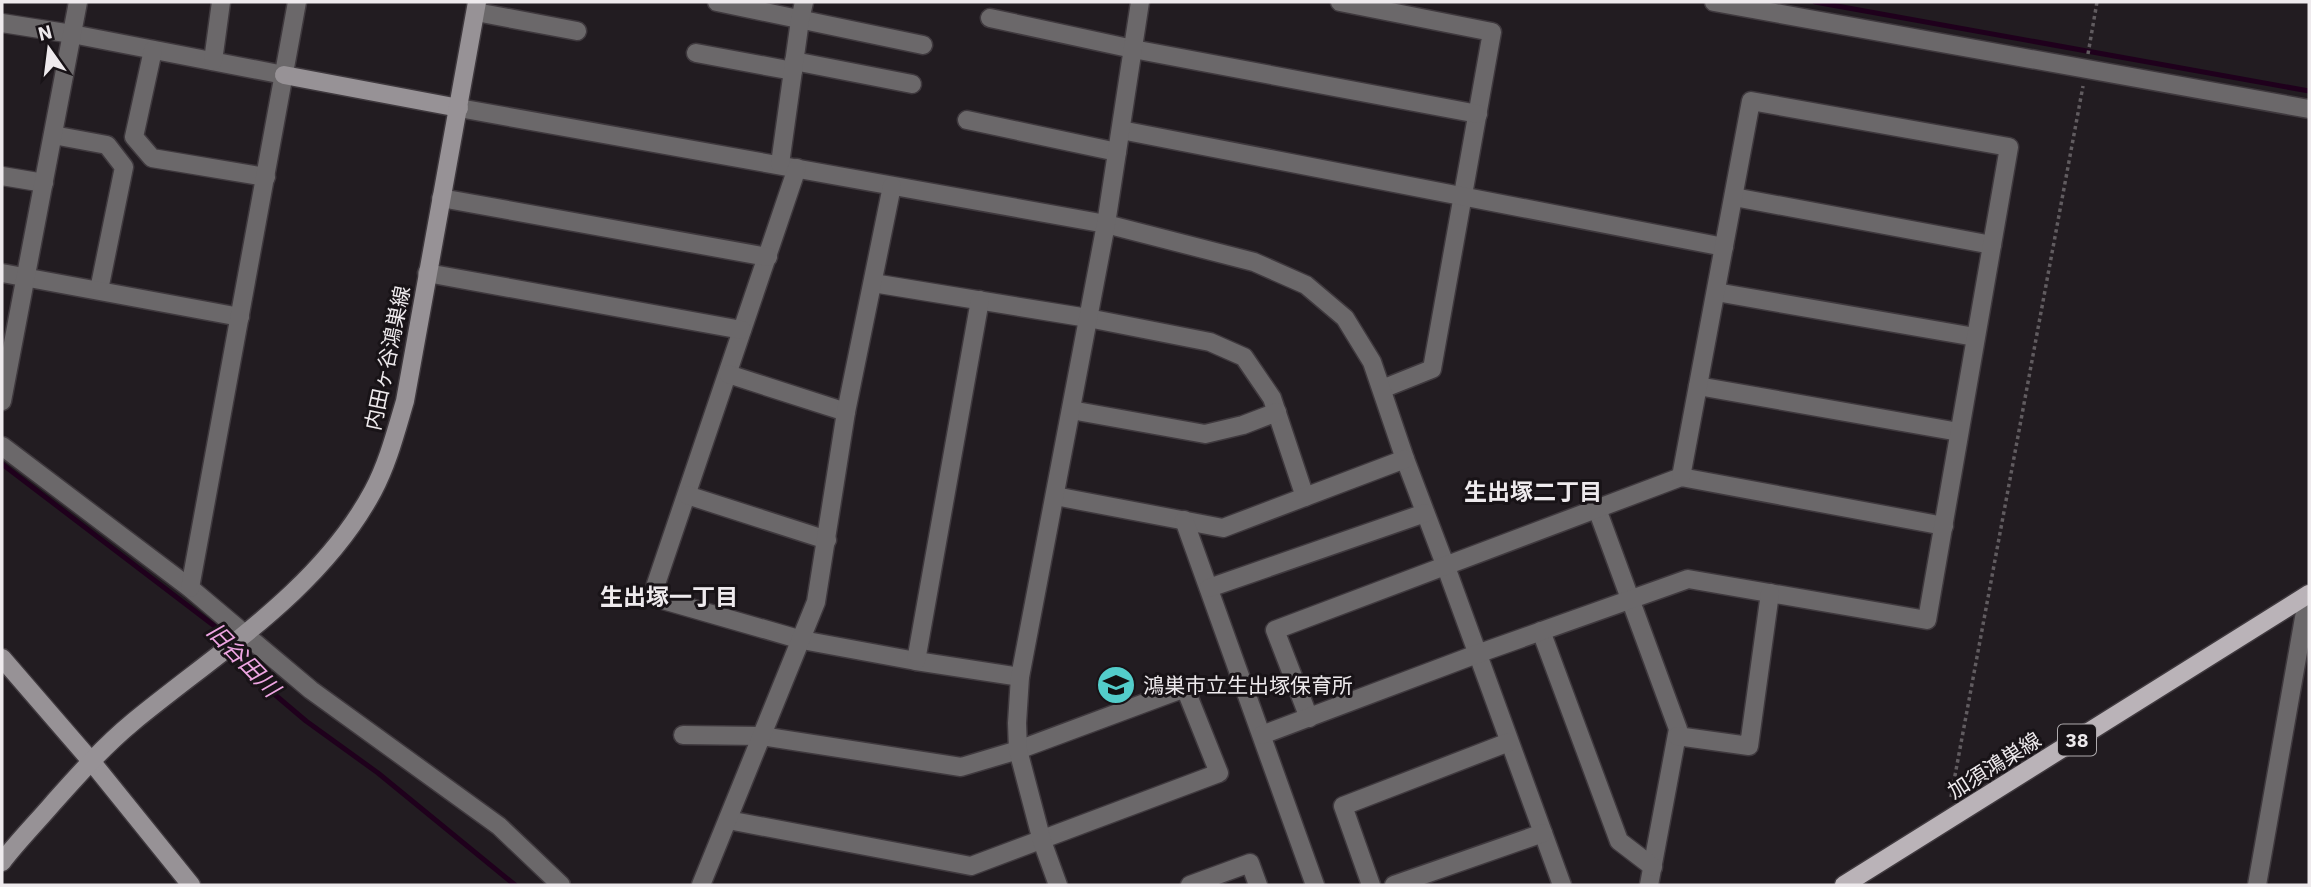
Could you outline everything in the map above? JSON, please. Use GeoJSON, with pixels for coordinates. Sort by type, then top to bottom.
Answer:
{"type":"FeatureCollection","features":[{"type":"Feature","properties":{"kind":"main road","name":"内田ヶ谷鴻巣線"},"geometry":{"type":"LineString","coordinates":[[5,853],[91,761],[131,723],[244,634],[310,575],[359,515],[374,489],[391,448],[405,401],[477,7]]}},
{"type":"Feature","properties":{"kind":"main road"},"geometry":{"type":"LineString","coordinates":[[284,75],[458,108]]}},
{"type":"Feature","properties":{"kind":"main road","name":"加須鴻巣線"},"geometry":{"type":"LineString","coordinates":[[1844,885],[2308,594]]}},
{"type":"Feature","properties":{"kind":"main road"},"geometry":{"type":"LineString","coordinates":[[2,658],[91,761],[191,885]]}},
{"type":"Feature","properties":{"kind":"street"},"geometry":{"type":"LineString","coordinates":[[2,401],[78,2]]}},
{"type":"Feature","properties":{"kind":"street"},"geometry":{"type":"LineString","coordinates":[[213,61],[221,2]]}},
{"type":"Feature","properties":{"kind":"street"},"geometry":{"type":"LineString","coordinates":[[190,588],[297,2]]}},
{"type":"Feature","properties":{"kind":"street"},"geometry":{"type":"LineString","coordinates":[[717,2],[923,45]]}},
{"type":"Feature","properties":{"kind":"street"},"geometry":{"type":"LineString","coordinates":[[804,2],[793,66],[788,166],[768,257],[656,584],[656,594],[663,600],[802,640],[1020,677]]}},
{"type":"Feature","properties":{"kind":"street"},"geometry":{"type":"LineString","coordinates":[[1058,885],[1042,841],[1018,750],[1020,677],[1106,224],[1140,2]]}},
{"type":"Feature","properties":{"kind":"street"},"geometry":{"type":"LineString","coordinates":[[1340,2],[1492,32],[1432,369],[1382,389]]}},
{"type":"Feature","properties":{"kind":"street"},"geometry":{"type":"LineString","coordinates":[[1714,2],[2309,109]]}},
{"type":"Feature","properties":{"kind":"street"},"geometry":{"type":"LineString","coordinates":[[477,7],[577,31]]}},
{"type":"Feature","properties":{"kind":"street"},"geometry":{"type":"LineString","coordinates":[[990,18],[1133,49],[1478,114]]}},
{"type":"Feature","properties":{"kind":"street"},"geometry":{"type":"LineString","coordinates":[[2,23],[284,75]]}},
{"type":"Feature","properties":{"kind":"street"},"geometry":{"type":"LineString","coordinates":[[153,50],[134,137],[152,158],[266,177]]}},
{"type":"Feature","properties":{"kind":"street"},"geometry":{"type":"LineString","coordinates":[[696,53],[912,84]]}},
{"type":"Feature","properties":{"kind":"street"},"geometry":{"type":"LineString","coordinates":[[1262,736],[1477,654],[1688,579],[1927,620],[2009,147],[1751,101],[1681,477]]}},
{"type":"Feature","properties":{"kind":"street"},"geometry":{"type":"LineString","coordinates":[[458,108],[1106,224],[1254,262],[1306,285],[1345,318],[1372,362],[1405,459],[1562,885]]}},
{"type":"Feature","properties":{"kind":"street"},"geometry":{"type":"LineString","coordinates":[[967,120],[1117,152]]}},
{"type":"Feature","properties":{"kind":"street"},"geometry":{"type":"LineString","coordinates":[[1121,130],[1724,247]]}},
{"type":"Feature","properties":{"kind":"street"},"geometry":{"type":"LineString","coordinates":[[53,135],[107,145],[124,167],[99,290]]}},
{"type":"Feature","properties":{"kind":"street"},"geometry":{"type":"LineString","coordinates":[[2,176],[44,183]]}},
{"type":"Feature","properties":{"kind":"street"},"geometry":{"type":"LineString","coordinates":[[701,885],[816,602],[846,412],[892,186]]}},
{"type":"Feature","properties":{"kind":"street"},"geometry":{"type":"LineString","coordinates":[[1734,197],[1992,245]]}},
{"type":"Feature","properties":{"kind":"street"},"geometry":{"type":"LineString","coordinates":[[442,198],[768,257]]}},
{"type":"Feature","properties":{"kind":"street"},"geometry":{"type":"LineString","coordinates":[[2,272],[240,317]]}},
{"type":"Feature","properties":{"kind":"street"},"geometry":{"type":"LineString","coordinates":[[427,273],[742,330]]}},
{"type":"Feature","properties":{"kind":"street"},"geometry":{"type":"LineString","coordinates":[[873,283],[1088,318],[1210,342],[1244,357],[1272,398],[1305,497]]}},
{"type":"Feature","properties":{"kind":"street"},"geometry":{"type":"LineString","coordinates":[[1716,292],[1975,337]]}},
{"type":"Feature","properties":{"kind":"street"},"geometry":{"type":"LineString","coordinates":[[915,661],[980,300]]}},
{"type":"Feature","properties":{"kind":"street"},"geometry":{"type":"LineString","coordinates":[[728,374],[846,412]]}},
{"type":"Feature","properties":{"kind":"street"},"geometry":{"type":"LineString","coordinates":[[1698,386],[1959,432]]}},
{"type":"Feature","properties":{"kind":"street"},"geometry":{"type":"LineString","coordinates":[[1071,410],[1205,434],[1244,425],[1277,412]]}},
{"type":"Feature","properties":{"kind":"street"},"geometry":{"type":"LineString","coordinates":[[2,446],[190,588],[311,690],[499,826],[561,885]]}},
{"type":"Feature","properties":{"kind":"street"},"geometry":{"type":"LineString","coordinates":[[1055,496],[1223,528],[1405,459]]}},
{"type":"Feature","properties":{"kind":"street"},"geometry":{"type":"LineString","coordinates":[[1309,718],[1275,630],[1681,477],[1944,526]]}},
{"type":"Feature","properties":{"kind":"street"},"geometry":{"type":"LineString","coordinates":[[687,495],[827,540]]}},
{"type":"Feature","properties":{"kind":"street"},"geometry":{"type":"LineString","coordinates":[[1597,509],[1678,729],[1649,885]]}},
{"type":"Feature","properties":{"kind":"street"},"geometry":{"type":"LineString","coordinates":[[1209,588],[1425,513]]}},
{"type":"Feature","properties":{"kind":"street"},"geometry":{"type":"LineString","coordinates":[[1184,520],[1315,885]]}},
{"type":"Feature","properties":{"kind":"street"},"geometry":{"type":"LineString","coordinates":[[1677,736],[1749,746],[1770,593]]}},
{"type":"Feature","properties":{"kind":"street"},"geometry":{"type":"LineString","coordinates":[[2257,885],[2308,594]]}},
{"type":"Feature","properties":{"kind":"street"},"geometry":{"type":"LineString","coordinates":[[1541,631],[1619,841],[1653,867]]}},
{"type":"Feature","properties":{"kind":"street"},"geometry":{"type":"LineString","coordinates":[[683,735],[761,736],[961,768],[1018,750],[1185,688],[1219,773],[971,866],[727,820]]}},
{"type":"Feature","properties":{"kind":"street"},"geometry":{"type":"LineString","coordinates":[[1371,885],[1343,806],[1509,742]]}},
{"type":"Feature","properties":{"kind":"street"},"geometry":{"type":"LineString","coordinates":[[1394,885],[1543,833]]}},
{"type":"Feature","properties":{"kind":"street"},"geometry":{"type":"LineString","coordinates":[[1190,885],[1250,863],[1258,885]]}},
{"type":"Feature","properties":{"kind":"path"},"geometry":{"type":"LineString","coordinates":[[1955,816],[1951,800],[2097,2]]}},
{"type":"Feature","properties":{"kind":"waterway"},"geometry":{"type":"LineString","coordinates":[[1815,2],[2309,91]]}},
{"type":"Feature","properties":{"kind":"waterway","name":"旧谷田川"},"geometry":{"type":"LineString","coordinates":[[2,464],[221,631],[254,677],[306,721],[378,773],[515,885]]}},
{"type":"Feature","properties":{"kind":"place","name":"鴻巣市立生出塚保育所"},"geometry":{"type":"Point","coordinates":[1116,685]}},
{"type":"Feature","properties":{"kind":"district","name":"生出塚二丁目"},"geometry":{"type":"Point","coordinates":[1533,491]}},
{"type":"Feature","properties":{"kind":"district","name":"生出塚一丁目"},"geometry":{"type":"Point","coordinates":[669,596]}}]}
